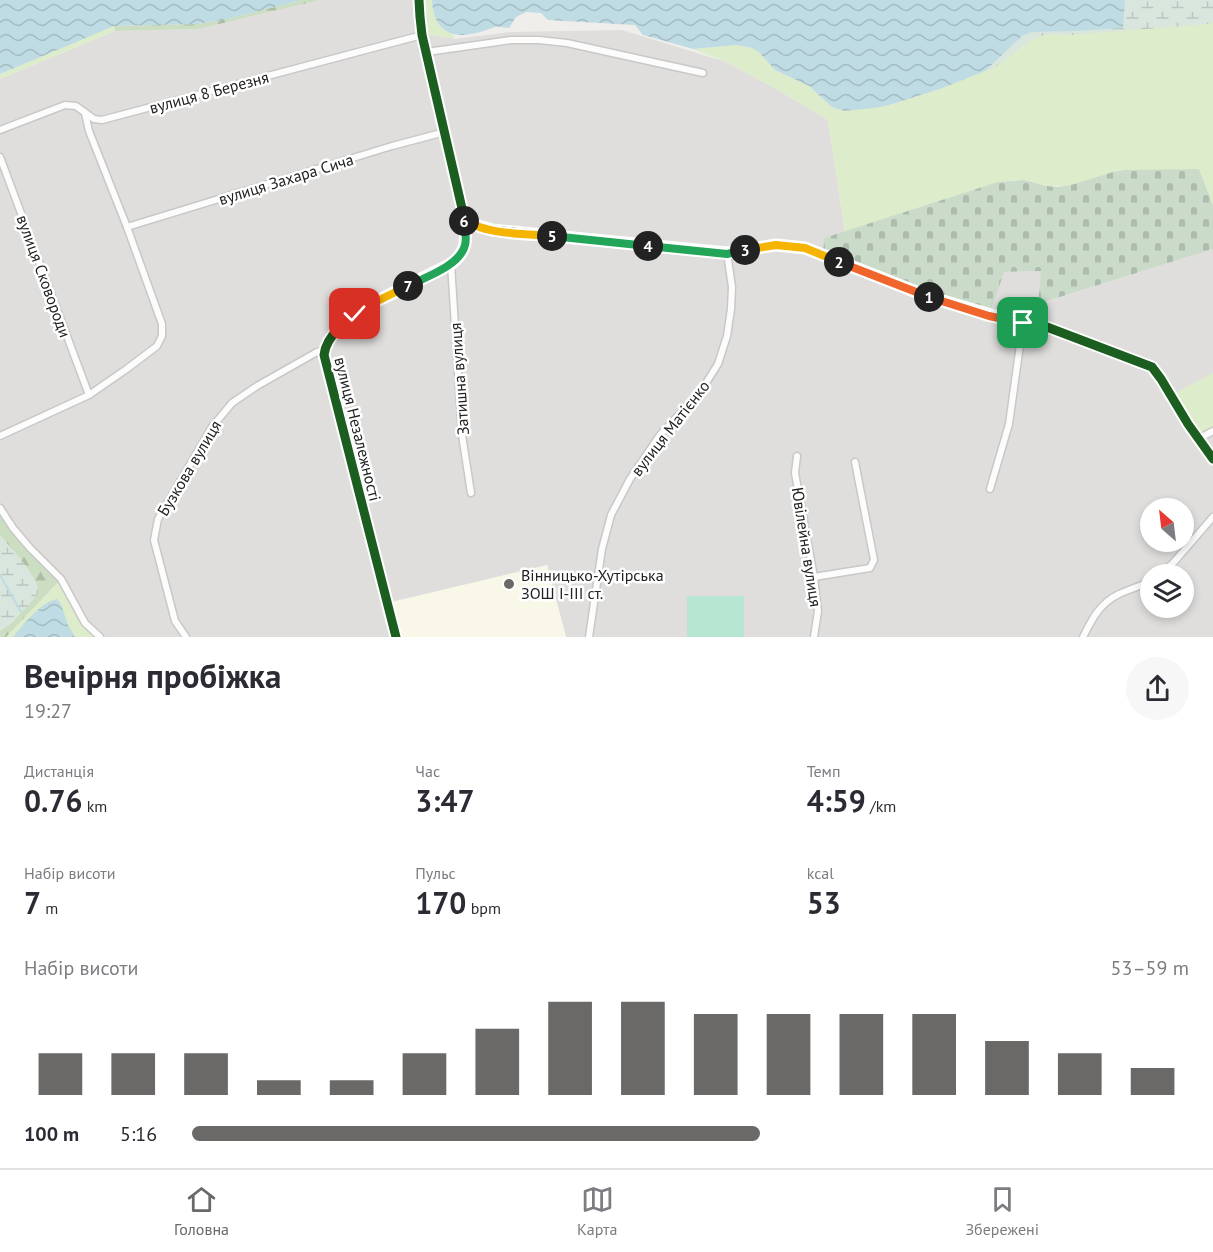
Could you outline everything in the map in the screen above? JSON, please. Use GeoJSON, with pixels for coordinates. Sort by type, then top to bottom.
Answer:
{"type":"FeatureCollection","features":[{"type":"Feature","properties":{"kind":"street"},"geometry":{"type":"LineString","coordinates":[[419,0],[422,35],[464,217],[465,247],[460,256],[451,264]]}},
{"type":"Feature","properties":{"kind":"street","name":"вулиця 8 Березня"},"geometry":{"type":"LineString","coordinates":[[0,130],[65,105],[76,106],[94,119],[102,120],[422,35]]}},
{"type":"Feature","properties":{"kind":"street"},"geometry":{"type":"LineString","coordinates":[[427,52],[511,40],[539,40],[567,43],[703,73]]}},
{"type":"Feature","properties":{"kind":"street"},"geometry":{"type":"LineString","coordinates":[[0,435],[89,395],[157,346],[162,336],[162,324],[89,130],[85,113]]}},
{"type":"Feature","properties":{"kind":"street","name":"вулиця Захара Сича"},"geometry":{"type":"LineString","coordinates":[[127,227],[445,132]]}},
{"type":"Feature","properties":{"kind":"street","name":"вулиця Сковороди"},"geometry":{"type":"LineString","coordinates":[[0,157],[89,395]]}},
{"type":"Feature","properties":{"kind":"street"},"geometry":{"type":"LineString","coordinates":[[464,217],[472,224],[492,230],[727,254],[776,245],[805,248],[929,297],[989,316],[1039,324],[1149,366],[1159,375],[1183,417],[1213,459]]}},
{"type":"Feature","properties":{"kind":"street","name":"вулиця Матієнко"},"geometry":{"type":"LineString","coordinates":[[589,637],[602,549],[611,515],[630,479],[660,435],[701,391],[718,364],[727,336],[731,309],[732,287],[727,254]]}},
{"type":"Feature","properties":{"kind":"street","name":"вулиця Незалежності"},"geometry":{"type":"LineString","coordinates":[[396,637],[324,359],[324,350],[335,332],[361,310],[451,264]]}},
{"type":"Feature","properties":{"kind":"street","name":"Затишна вулиця"},"geometry":{"type":"LineString","coordinates":[[451,264],[462,435],[471,493]]}},
{"type":"Feature","properties":{"kind":"street"},"geometry":{"type":"LineString","coordinates":[[990,489],[1009,424],[1023,323]]}},
{"type":"Feature","properties":{"kind":"street","name":"Бузкова вулиця"},"geometry":{"type":"LineString","coordinates":[[186,637],[175,621],[154,540],[158,519],[212,427],[232,403],[257,386],[324,350]]}},
{"type":"Feature","properties":{"kind":"street"},"geometry":{"type":"LineString","coordinates":[[1198,439],[1213,431]]}},
{"type":"Feature","properties":{"kind":"street","name":"Ювілейна вулиця"},"geometry":{"type":"LineString","coordinates":[[797,456],[795,472],[818,611],[814,637]]}},
{"type":"Feature","properties":{"kind":"street"},"geometry":{"type":"LineString","coordinates":[[814,578],[870,568],[873,560],[855,462]]}},
{"type":"Feature","properties":{"kind":"street"},"geometry":{"type":"LineString","coordinates":[[0,508],[19,535],[61,579],[85,623],[100,637]]}},
{"type":"Feature","properties":{"kind":"street"},"geometry":{"type":"LineString","coordinates":[[1172,564],[1213,517]]}},
{"type":"Feature","properties":{"kind":"street"},"geometry":{"type":"LineString","coordinates":[[1083,637],[1095,614],[1104,604],[1118,594],[1140,585]]}},
{"type":"Feature","properties":{"kind":"shaded area"},"geometry":{"type":"Polygon","coordinates":[[[320,0],[416,0],[423,35],[454,39],[510,32],[622,30],[726,62],[828,120],[845,232],[824,238],[1004,272],[1041,271],[1039,304],[1213,249],[1213,637],[566,637],[547,565],[396,637],[100,637],[90,629],[67,589],[30,548],[0,508],[0,79],[115,31],[198,29],[320,0]]]}},
{"type":"Feature","properties":{"kind":"shaded area","name":"Вінницько-Хутірська ЗОШ І-ІІІ ст."},"geometry":{"type":"Polygon","coordinates":[[[547,565],[566,637],[396,637],[387,603],[547,565]]]}},
{"type":"Feature","properties":{"kind":"green space"},"geometry":{"type":"Polygon","coordinates":[[[302,0],[320,0],[198,29],[115,31],[114,26],[198,24],[228,19],[302,0]]]}},
{"type":"Feature","properties":{"kind":"green space"},"geometry":{"type":"Polygon","coordinates":[[[419,0],[432,0],[437,21],[454,35],[454,39],[422,35],[419,0]]]}},
{"type":"Feature","properties":{"kind":"green space"},"geometry":{"type":"Polygon","coordinates":[[[1087,0],[1213,0],[1213,22],[1046,35],[1030,41],[1001,63],[985,71],[984,66],[989,54],[1087,0]]]}},
{"type":"Feature","properties":{"kind":"green space"},"geometry":{"type":"Polygon","coordinates":[[[1213,18],[1213,205],[1199,169],[1064,186],[1046,186],[1024,180],[1006,181],[845,232],[828,120],[726,62],[693,49],[736,45],[752,48],[759,52],[775,70],[809,86],[832,107],[844,111],[889,105],[940,89],[985,71],[1022,36],[1213,18]]]}},
{"type":"Feature","properties":{"kind":"green space"},"geometry":{"type":"Polygon","coordinates":[[[114,25],[115,31],[0,79],[0,74],[114,25]]]}},
{"type":"Feature","properties":{"kind":"green space"},"geometry":{"type":"Polygon","coordinates":[[[1199,169],[1213,205],[1213,249],[1038,304],[1041,271],[1004,272],[989,316],[949,304],[823,255],[824,238],[998,182],[1024,180],[1058,187],[1126,170],[1199,169]]]}},
{"type":"Feature","properties":{"kind":"green space"},"geometry":{"type":"Polygon","coordinates":[[[1213,373],[1213,431],[1198,439],[1171,395],[1213,373]]]}},
{"type":"Feature","properties":{"kind":"green space"},"geometry":{"type":"Polygon","coordinates":[[[0,508],[13,528],[61,579],[6,637],[0,637],[0,508]]]}},
{"type":"Feature","properties":{"kind":"green space"},"geometry":{"type":"Polygon","coordinates":[[[0,535],[29,570],[39,593],[11,624],[0,631],[0,535]]]}},
{"type":"Feature","properties":{"kind":"green space"},"geometry":{"type":"Polygon","coordinates":[[[61,579],[81,616],[100,637],[6,637],[61,579]]]}},
{"type":"Feature","properties":{"kind":"green space"},"geometry":{"type":"Polygon","coordinates":[[[687,596],[744,596],[744,637],[687,637],[687,596]]]}},
{"type":"Feature","properties":{"kind":"water"},"geometry":{"type":"Polygon","coordinates":[[[0,0],[302,0],[228,19],[198,24],[114,26],[0,74],[0,0]]]}},
{"type":"Feature","properties":{"kind":"water"},"geometry":{"type":"Polygon","coordinates":[[[432,0],[1125,0],[1123,28],[1032,32],[1022,36],[985,71],[940,89],[889,105],[844,111],[832,107],[809,86],[775,70],[759,52],[752,48],[736,45],[693,49],[643,35],[635,25],[548,20],[541,13],[526,12],[516,17],[509,28],[495,27],[478,33],[458,35],[444,30],[439,25],[432,0]]]}},
{"type":"Feature","properties":{"kind":"water"},"geometry":{"type":"Polygon","coordinates":[[[57,599],[75,637],[13,637],[39,609],[57,599]]]}},
{"type":"Feature","properties":{"kind":"waterway"},"geometry":{"type":"LineString","coordinates":[[0,575],[21,612]]}},
{"type":"Feature","properties":{"kind":"cycle path"},"geometry":{"type":"LineString","coordinates":[[396,637],[324,355],[334,333],[353,315],[451,264],[464,249],[464,217],[422,35],[419,0]]}},
{"type":"Feature","properties":{"kind":"cycle path"},"geometry":{"type":"LineString","coordinates":[[464,217],[472,224],[492,230],[727,253],[776,245],[805,248],[929,297],[1011,321],[1039,324],[1152,367],[1213,459]]}},
{"type":"Feature","properties":{"kind":"place","name":"Вінницько-Хутірська ЗОШ І-ІІІ ст."},"geometry":{"type":"Point","coordinates":[509,584]}},
{"type":"Feature","properties":{"kind":"route"},"geometry":{"type":"LineString","coordinates":[[355,314],[456,261],[463,252],[466,242],[464,217],[468,222],[484,229],[727,254],[776,245],[805,248],[949,304],[1023,323]]}}]}
